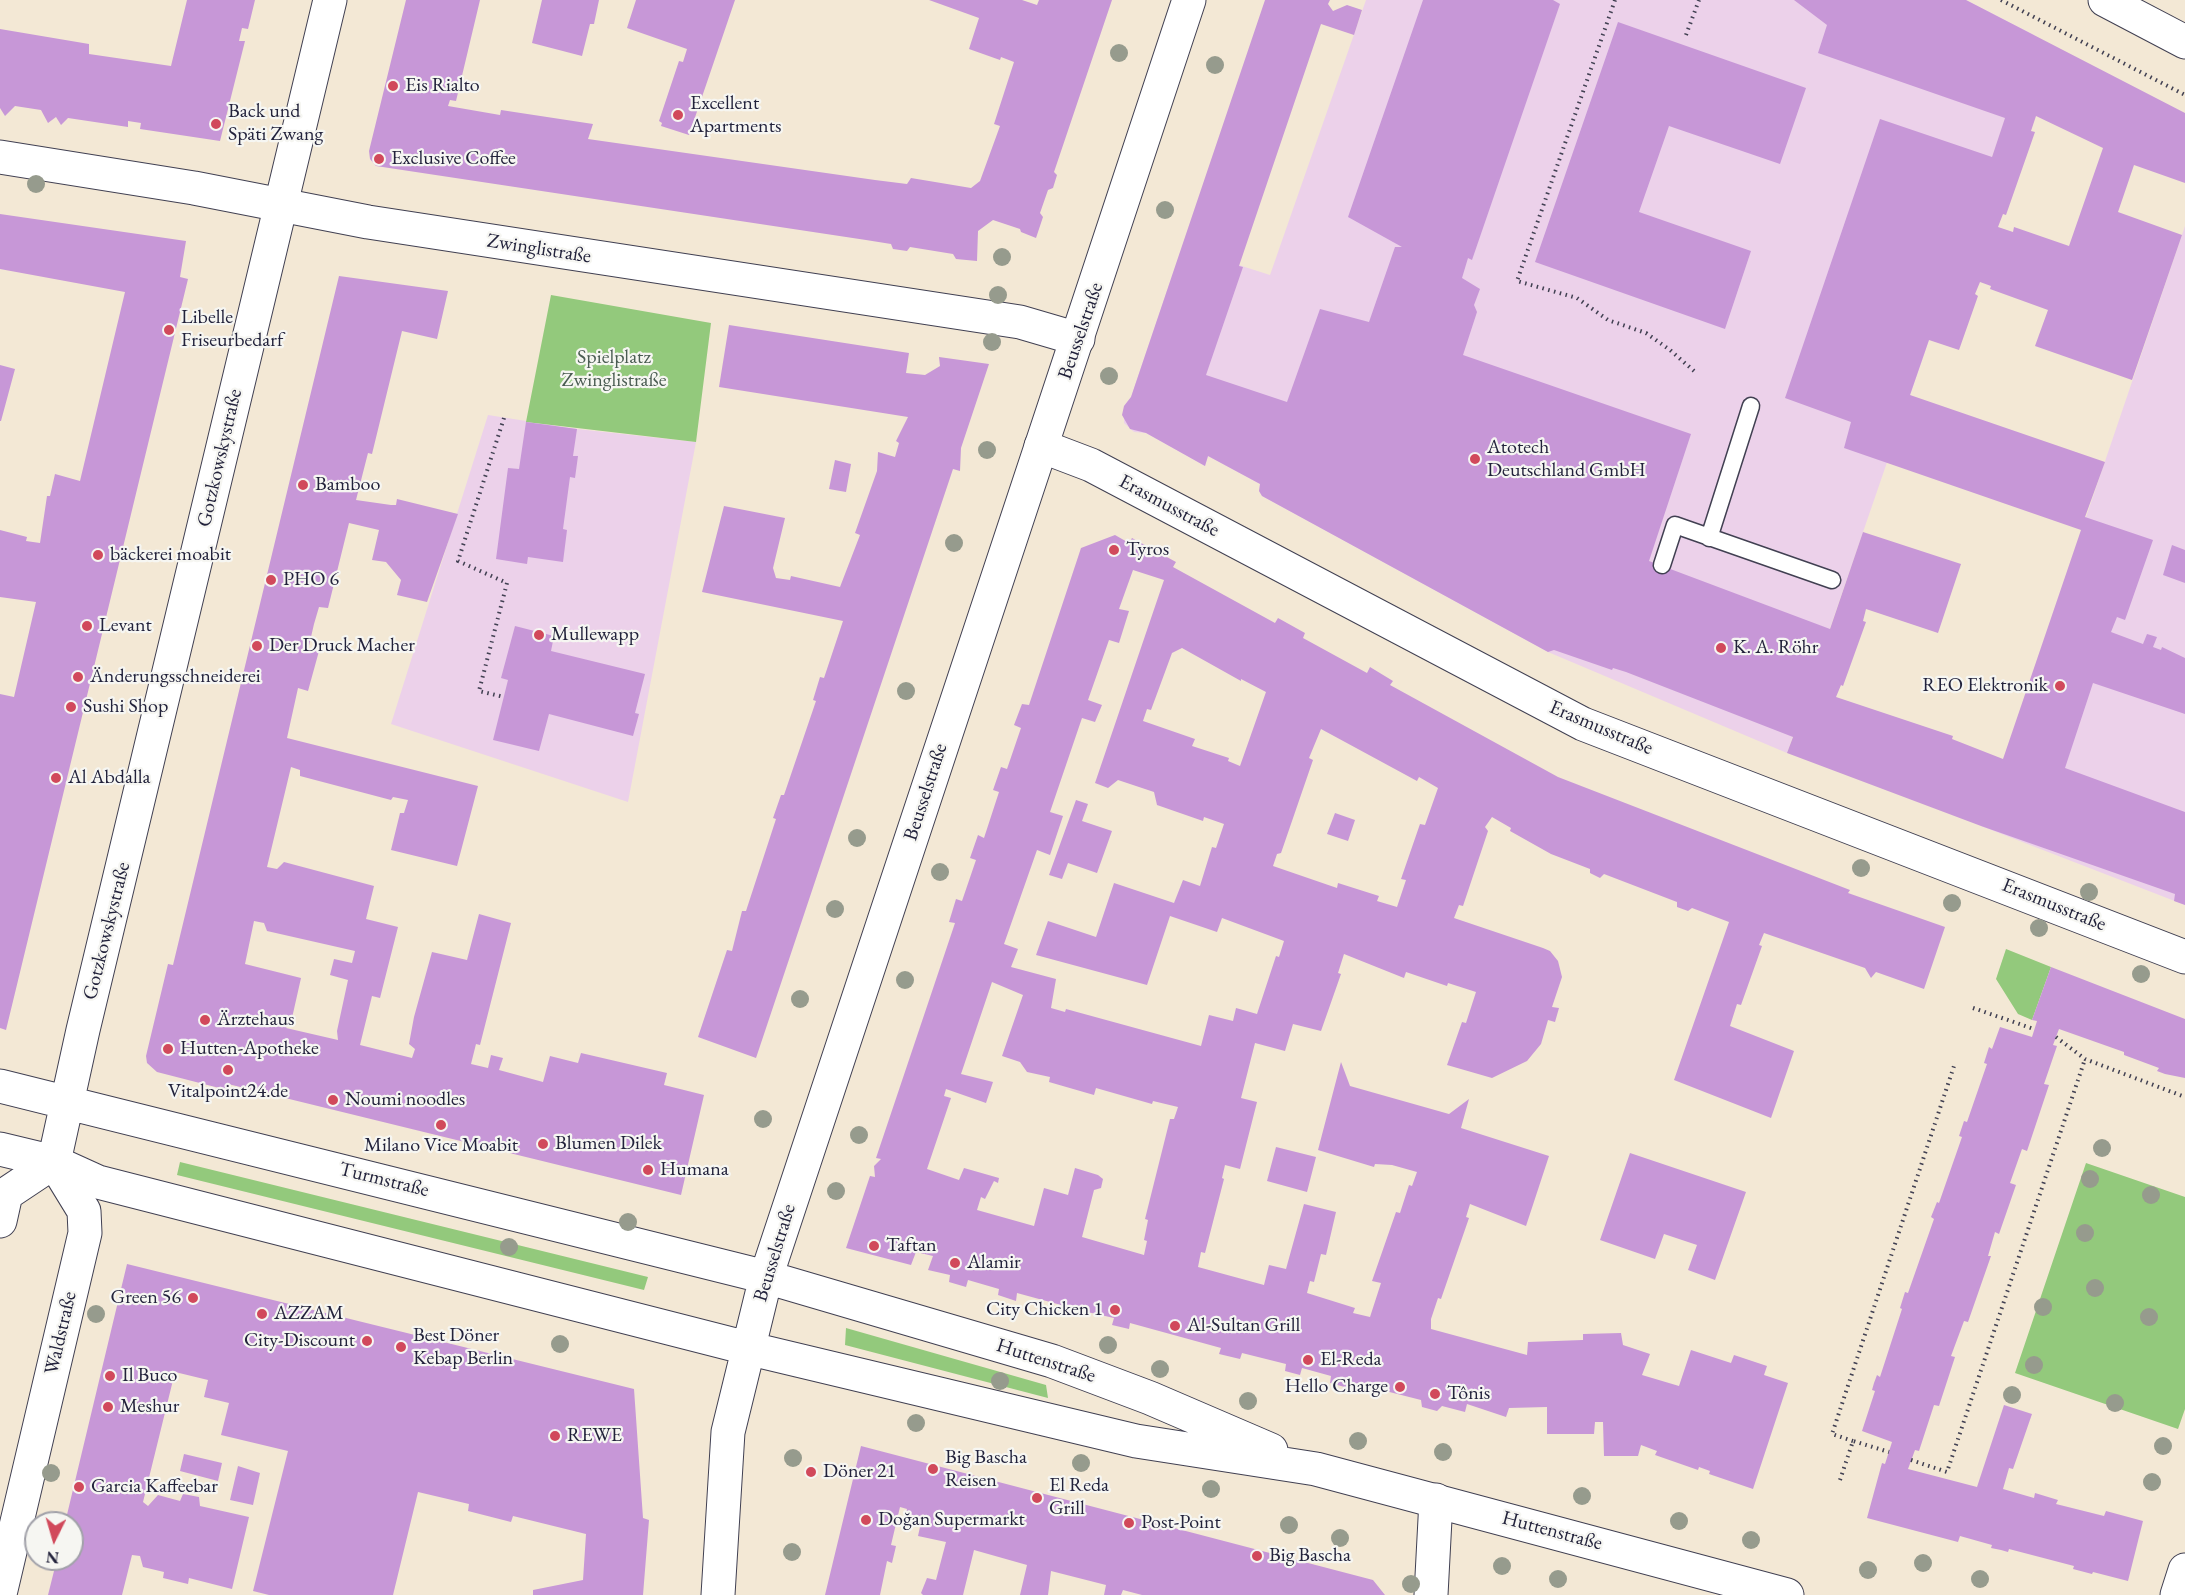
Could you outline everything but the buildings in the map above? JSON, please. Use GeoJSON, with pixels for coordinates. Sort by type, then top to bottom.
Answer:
{"type":"FeatureCollection","features":[{"type":"Feature","properties":{"kind":"street","name":"Gotzkowskystraße"},"geometry":{"type":"LineString","coordinates":[[54,1162],[83,1030],[330,0]]}},
{"type":"Feature","properties":{"kind":"street","name":"Beusselstraße"},"geometry":{"type":"LineString","coordinates":[[718,1595],[728,1431],[766,1277],[1190,0]]}},
{"type":"Feature","properties":{"kind":"street"},"geometry":{"type":"LineString","coordinates":[[2105,0],[2185,42]]}},
{"type":"Feature","properties":{"kind":"street","name":"Zwinglistraße"},"geometry":{"type":"LineString","coordinates":[[0,158],[194,188],[280,206],[651,267],[1020,322],[1078,339]]}},
{"type":"Feature","properties":{"kind":"street","name":"Erasmusstraße"},"geometry":{"type":"LineString","coordinates":[[1041,446],[1091,465],[1583,724],[2185,957]]}},
{"type":"Feature","properties":{"kind":"street","name":"Turmstraße"},"geometry":{"type":"LineString","coordinates":[[0,1086],[766,1277]]}},
{"type":"Feature","properties":{"kind":"street"},"geometry":{"type":"LineString","coordinates":[[0,1149],[54,1162],[98,1182],[747,1348]]}},
{"type":"Feature","properties":{"kind":"street"},"geometry":{"type":"LineString","coordinates":[[0,1221],[6,1194],[54,1162]]}},
{"type":"Feature","properties":{"kind":"street","name":"Waldstraße"},"geometry":{"type":"LineString","coordinates":[[0,1594],[85,1233],[84,1210],[54,1162]]}},
{"type":"Feature","properties":{"kind":"street","name":"Huttenstraße"},"geometry":{"type":"LineString","coordinates":[[766,1277],[1052,1360],[1150,1398],[1316,1469]]}},
{"type":"Feature","properties":{"kind":"street","name":"Huttenstraße"},"geometry":{"type":"LineString","coordinates":[[747,1348],[1136,1441],[1316,1469],[1787,1595]]}},
{"type":"Feature","properties":{"kind":"street"},"geometry":{"type":"LineString","coordinates":[[1431,1595],[1436,1500]]}},
{"type":"Feature","properties":{"kind":"street"},"geometry":{"type":"LineString","coordinates":[[2176,1595],[2185,1570]]}},
{"type":"Feature","properties":{"kind":"lane"},"geometry":{"type":"LineString","coordinates":[[1709,538],[1751,406]]}},
{"type":"Feature","properties":{"kind":"lane"},"geometry":{"type":"LineString","coordinates":[[1662,565],[1676,525],[1832,580]]}},
{"type":"Feature","properties":{"kind":"path"},"geometry":{"type":"LineString","coordinates":[[1615,0],[1517,281],[1577,298],[1608,320],[1646,333],[1671,350],[1694,371]]}},
{"type":"Feature","properties":{"kind":"path"},"geometry":{"type":"LineString","coordinates":[[1686,35],[1699,0]]}},
{"type":"Feature","properties":{"kind":"path"},"geometry":{"type":"LineString","coordinates":[[2001,0],[2185,95]]}},
{"type":"Feature","properties":{"kind":"path"},"geometry":{"type":"LineString","coordinates":[[504,418],[458,561],[507,583],[479,691],[504,697]]}},
{"type":"Feature","properties":{"kind":"path"},"geometry":{"type":"LineString","coordinates":[[1973,1008],[2034,1029]]}},
{"type":"Feature","properties":{"kind":"path"},"geometry":{"type":"LineString","coordinates":[[2056,1037],[2085,1059],[2185,1097]]}},
{"type":"Feature","properties":{"kind":"path"},"geometry":{"type":"LineString","coordinates":[[1911,1460],[1947,1472],[2085,1059]]}},
{"type":"Feature","properties":{"kind":"path"},"geometry":{"type":"LineString","coordinates":[[1889,1452],[1832,1434],[1954,1066]]}},
{"type":"Feature","properties":{"kind":"path"},"geometry":{"type":"LineString","coordinates":[[1840,1480],[1853,1440]]}},
{"type":"Feature","properties":{"kind":"shaded area"},"geometry":{"type":"Polygon","coordinates":[[[1366,0],[1966,0],[2034,35],[1787,753],[1548,652],[1262,496],[1259,491],[1260,484],[1208,456],[1205,466],[1146,433],[1134,432],[1124,423],[1124,406],[1131,397],[1182,247],[1270,275],[1366,0]]]}},
{"type":"Feature","properties":{"kind":"shaded area"},"geometry":{"type":"Polygon","coordinates":[[[2185,226],[2185,905],[1981,826],[2185,226]]]}},
{"type":"Feature","properties":{"kind":"shaded area","name":"Mullewapp"},"geometry":{"type":"Polygon","coordinates":[[[488,415],[577,429],[696,442],[628,802],[391,724],[488,415]]]}},
{"type":"Feature","properties":{"kind":"green space","name":"Spielplatz Zwinglistraße"},"geometry":{"type":"Polygon","coordinates":[[[551,295],[711,323],[696,442],[526,422],[551,295]]]}},
{"type":"Feature","properties":{"kind":"green space"},"geometry":{"type":"Polygon","coordinates":[[[2006,949],[2051,967],[2032,1020],[2018,1014],[1996,979],[2006,949]]]}},
{"type":"Feature","properties":{"kind":"green space"},"geometry":{"type":"Polygon","coordinates":[[[180,1162],[648,1277],[644,1290],[177,1175],[180,1162]]]}},
{"type":"Feature","properties":{"kind":"green space"},"geometry":{"type":"Polygon","coordinates":[[[2086,1163],[2185,1197],[2185,1409],[2178,1429],[2015,1373],[2086,1163]]]}},
{"type":"Feature","properties":{"kind":"green space"},"geometry":{"type":"Polygon","coordinates":[[[846,1328],[1046,1385],[1048,1398],[845,1345],[846,1328]]]}},
{"type":"Feature","properties":{"kind":"place","name":"Eis Rialto"},"geometry":{"type":"Point","coordinates":[393,86]}},
{"type":"Feature","properties":{"kind":"place","name":"Excellent Apartments"},"geometry":{"type":"Point","coordinates":[678,115]}},
{"type":"Feature","properties":{"kind":"place","name":"Back und Späti Zwang"},"geometry":{"type":"Point","coordinates":[216,124]}},
{"type":"Feature","properties":{"kind":"place","name":"Exclusive Coffee"},"geometry":{"type":"Point","coordinates":[379,159]}},
{"type":"Feature","properties":{"kind":"place","name":"Libelle Friseurbedarf"},"geometry":{"type":"Point","coordinates":[169,330]}},
{"type":"Feature","properties":{"kind":"place","name":"Atotech Deutschland GmbH"},"geometry":{"type":"Point","coordinates":[1475,459]}},
{"type":"Feature","properties":{"kind":"place","name":"Bamboo"},"geometry":{"type":"Point","coordinates":[303,485]}},
{"type":"Feature","properties":{"kind":"place","name":"Tyros"},"geometry":{"type":"Point","coordinates":[1114,550]}},
{"type":"Feature","properties":{"kind":"place","name":"bäckerei moabit"},"geometry":{"type":"Point","coordinates":[98,555]}},
{"type":"Feature","properties":{"kind":"place","name":"PHO 6"},"geometry":{"type":"Point","coordinates":[271,580]}},
{"type":"Feature","properties":{"kind":"place","name":"Levant"},"geometry":{"type":"Point","coordinates":[87,626]}},
{"type":"Feature","properties":{"kind":"place","name":"Mullewapp"},"geometry":{"type":"Point","coordinates":[539,635]}},
{"type":"Feature","properties":{"kind":"place","name":"Der Druck Macher"},"geometry":{"type":"Point","coordinates":[257,646]}},
{"type":"Feature","properties":{"kind":"place","name":"K. A. Röhr"},"geometry":{"type":"Point","coordinates":[1721,648]}},
{"type":"Feature","properties":{"kind":"place","name":"Änderungsschneiderei"},"geometry":{"type":"Point","coordinates":[78,677]}},
{"type":"Feature","properties":{"kind":"place","name":"REO Elektronik"},"geometry":{"type":"Point","coordinates":[2060,686]}},
{"type":"Feature","properties":{"kind":"place","name":"Sushi Shop"},"geometry":{"type":"Point","coordinates":[71,707]}},
{"type":"Feature","properties":{"kind":"place","name":"Al Abdalla"},"geometry":{"type":"Point","coordinates":[56,778]}},
{"type":"Feature","properties":{"kind":"place","name":"Ärztehaus"},"geometry":{"type":"Point","coordinates":[205,1020]}},
{"type":"Feature","properties":{"kind":"place","name":"Hutten-Apotheke"},"geometry":{"type":"Point","coordinates":[168,1049]}},
{"type":"Feature","properties":{"kind":"place","name":"Vitalpoint24.de"},"geometry":{"type":"Point","coordinates":[228,1070]}},
{"type":"Feature","properties":{"kind":"place","name":"Noumi noodles"},"geometry":{"type":"Point","coordinates":[333,1100]}},
{"type":"Feature","properties":{"kind":"place","name":"Milano Vice Moabit"},"geometry":{"type":"Point","coordinates":[441,1125]}},
{"type":"Feature","properties":{"kind":"place","name":"Blumen Dilek"},"geometry":{"type":"Point","coordinates":[543,1144]}},
{"type":"Feature","properties":{"kind":"place","name":"Humana"},"geometry":{"type":"Point","coordinates":[648,1170]}},
{"type":"Feature","properties":{"kind":"place","name":"Taftan"},"geometry":{"type":"Point","coordinates":[874,1246]}},
{"type":"Feature","properties":{"kind":"place","name":"Alamir"},"geometry":{"type":"Point","coordinates":[955,1263]}},
{"type":"Feature","properties":{"kind":"place","name":"Green 56"},"geometry":{"type":"Point","coordinates":[193,1298]}},
{"type":"Feature","properties":{"kind":"place","name":"City Chicken 1"},"geometry":{"type":"Point","coordinates":[1115,1310]}},
{"type":"Feature","properties":{"kind":"place","name":"AZZAM"},"geometry":{"type":"Point","coordinates":[262,1314]}},
{"type":"Feature","properties":{"kind":"place","name":"Al-Sultan Grill"},"geometry":{"type":"Point","coordinates":[1175,1326]}},
{"type":"Feature","properties":{"kind":"place","name":"City-Discount"},"geometry":{"type":"Point","coordinates":[367,1341]}},
{"type":"Feature","properties":{"kind":"place","name":"Best Döner Kebap Berlin"},"geometry":{"type":"Point","coordinates":[401,1347]}},
{"type":"Feature","properties":{"kind":"place","name":"El-Reda"},"geometry":{"type":"Point","coordinates":[1308,1360]}},
{"type":"Feature","properties":{"kind":"place","name":"Il Buco"},"geometry":{"type":"Point","coordinates":[110,1376]}},
{"type":"Feature","properties":{"kind":"place","name":"Hello Charge"},"geometry":{"type":"Point","coordinates":[1400,1387]}},
{"type":"Feature","properties":{"kind":"place","name":"Tônis"},"geometry":{"type":"Point","coordinates":[1435,1394]}},
{"type":"Feature","properties":{"kind":"place","name":"Meshur"},"geometry":{"type":"Point","coordinates":[108,1407]}},
{"type":"Feature","properties":{"kind":"place","name":"REWE"},"geometry":{"type":"Point","coordinates":[555,1436]}},
{"type":"Feature","properties":{"kind":"place","name":"Big Bascha Reisen"},"geometry":{"type":"Point","coordinates":[933,1469]}},
{"type":"Feature","properties":{"kind":"place","name":"Döner 21"},"geometry":{"type":"Point","coordinates":[811,1472]}},
{"type":"Feature","properties":{"kind":"place","name":"Garcia Kaffeebar"},"geometry":{"type":"Point","coordinates":[79,1487]}},
{"type":"Feature","properties":{"kind":"place","name":"El Reda Grill"},"geometry":{"type":"Point","coordinates":[1037,1498]}},
{"type":"Feature","properties":{"kind":"place","name":"Doğan Supermarkt"},"geometry":{"type":"Point","coordinates":[866,1520]}},
{"type":"Feature","properties":{"kind":"place","name":"Post-Point"},"geometry":{"type":"Point","coordinates":[1129,1523]}},
{"type":"Feature","properties":{"kind":"place","name":"Big Bascha"},"geometry":{"type":"Point","coordinates":[1257,1556]}}]}
